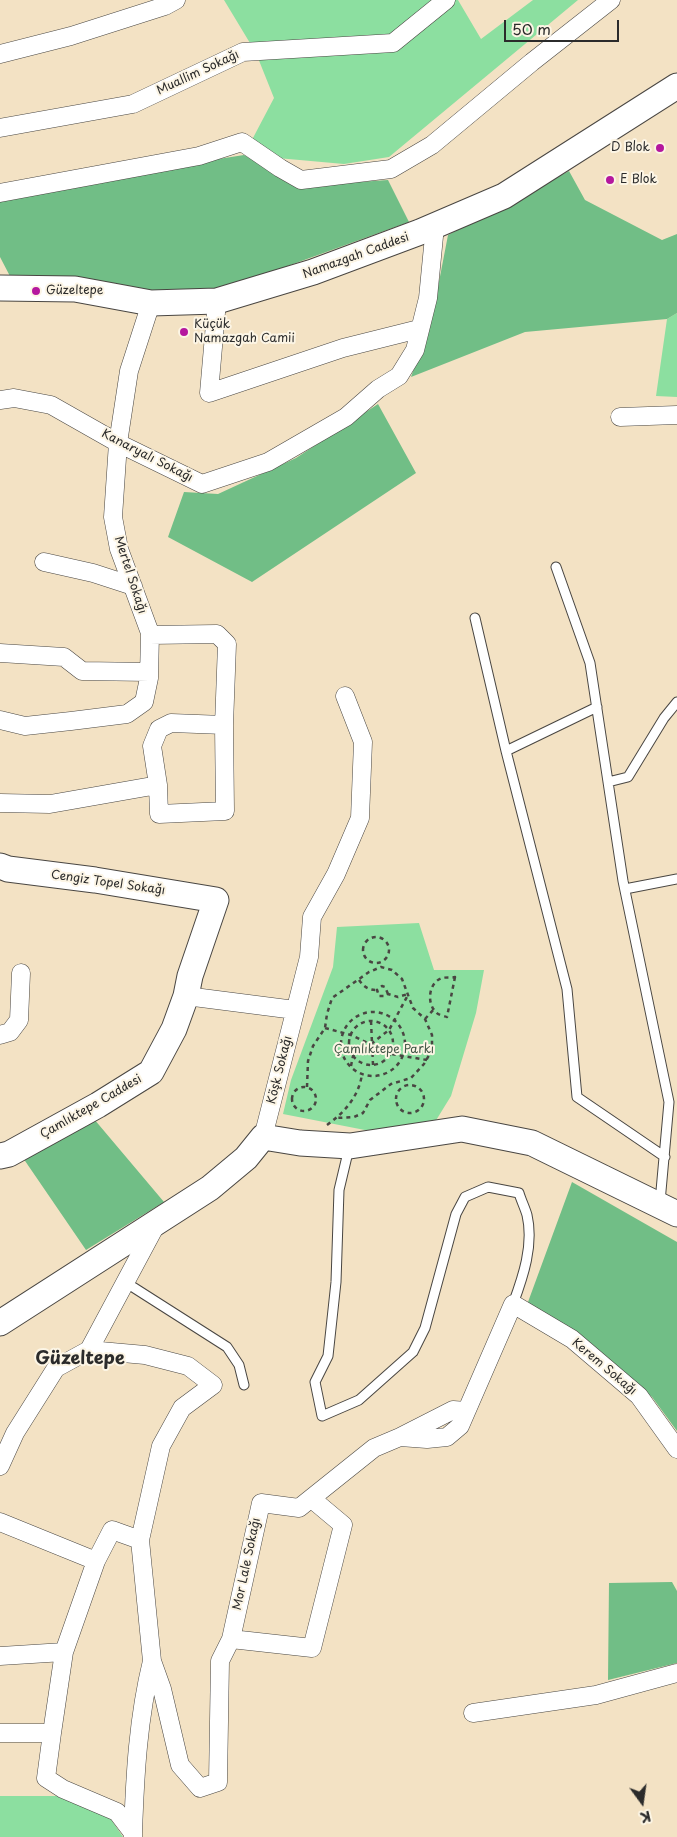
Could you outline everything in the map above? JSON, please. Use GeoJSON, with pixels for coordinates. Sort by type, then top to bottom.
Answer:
{"type":"FeatureCollection","features":[{"type":"Feature","properties":{"kind":"street"},"geometry":{"type":"LineString","coordinates":[[0,54],[71,36],[165,6],[176,0]]}},
{"type":"Feature","properties":{"kind":"street","name":"Muallim Sokağı"},"geometry":{"type":"LineString","coordinates":[[0,128],[133,104],[243,52],[393,42],[446,0]]}},
{"type":"Feature","properties":{"kind":"street"},"geometry":{"type":"LineString","coordinates":[[0,193],[199,156],[242,142],[280,168],[302,180],[391,169],[432,145],[532,62],[611,0]]}},
{"type":"Feature","properties":{"kind":"street","name":"Namazgah Caddesi"},"geometry":{"type":"LineString","coordinates":[[2,284],[75,289],[151,303],[217,301],[313,272],[435,226],[504,196],[677,86]]}},
{"type":"Feature","properties":{"kind":"street","name":"Kanaryalı Sokağı"},"geometry":{"type":"LineString","coordinates":[[0,400],[14,398],[51,405],[118,443],[202,484],[268,462],[346,417],[378,389],[399,376],[415,350],[428,298],[435,226]]}},
{"type":"Feature","properties":{"kind":"street"},"geometry":{"type":"LineString","coordinates":[[217,301],[209,393],[343,348],[419,329]]}},
{"type":"Feature","properties":{"kind":"street","name":"Mertel Sokağı"},"geometry":{"type":"LineString","coordinates":[[0,720],[25,726],[127,714],[144,702],[149,672],[150,635],[119,549],[114,517],[118,443],[129,371],[151,303]]}},
{"type":"Feature","properties":{"kind":"street"},"geometry":{"type":"LineString","coordinates":[[620,417],[677,415]]}},
{"type":"Feature","properties":{"kind":"street"},"geometry":{"type":"LineString","coordinates":[[44,562],[93,573],[133,586]]}},
{"type":"Feature","properties":{"kind":"street"},"geometry":{"type":"LineString","coordinates":[[150,635],[217,634],[227,644],[224,725],[225,811],[159,814],[158,785],[152,746],[159,729],[171,724],[224,725]]}},
{"type":"Feature","properties":{"kind":"street"},"geometry":{"type":"LineString","coordinates":[[0,653],[64,657],[82,671],[149,672]]}},
{"type":"Feature","properties":{"kind":"street","name":"Köşk Sokağı"},"geometry":{"type":"LineString","coordinates":[[0,1323],[210,1188],[246,1158],[263,1137],[309,957],[312,917],[336,874],[360,818],[363,742],[345,696]]}},
{"type":"Feature","properties":{"kind":"street"},"geometry":{"type":"LineString","coordinates":[[0,803],[50,804],[158,785]]}},
{"type":"Feature","properties":{"kind":"street","name":"Cengiz Topel Sokağı"},"geometry":{"type":"LineString","coordinates":[[0,866],[216,900]]}},
{"type":"Feature","properties":{"kind":"street","name":"Çamlıktepe Caddesi"},"geometry":{"type":"LineString","coordinates":[[0,1156],[9,1154],[98,1105],[151,1072],[174,1029],[216,900]]}},
{"type":"Feature","properties":{"kind":"street"},"geometry":{"type":"LineString","coordinates":[[0,1036],[10,1032],[19,1020],[21,973]]}},
{"type":"Feature","properties":{"kind":"street"},"geometry":{"type":"LineString","coordinates":[[186,996],[295,1010]]}},
{"type":"Feature","properties":{"kind":"street"},"geometry":{"type":"LineString","coordinates":[[263,1137],[300,1144],[350,1146],[462,1130],[514,1139],[532,1143],[668,1209]]}},
{"type":"Feature","properties":{"kind":"street"},"geometry":{"type":"LineString","coordinates":[[0,1466],[15,1433],[56,1368],[88,1350],[160,1219]]}},
{"type":"Feature","properties":{"kind":"street","name":"Mor Lale Sokağı"},"geometry":{"type":"LineString","coordinates":[[152,1661],[162,1690],[180,1765],[200,1788],[218,1782],[220,1661],[231,1639],[261,1503],[300,1508],[374,1448],[400,1437],[427,1439],[447,1437],[460,1426],[513,1304]]}},
{"type":"Feature","properties":{"kind":"street","name":"Kerem Sokağı"},"geometry":{"type":"LineString","coordinates":[[513,1304],[572,1339],[639,1396],[677,1449]]}},
{"type":"Feature","properties":{"kind":"street"},"geometry":{"type":"LineString","coordinates":[[88,1350],[145,1355],[188,1366],[213,1385],[182,1408],[160,1446],[140,1540],[152,1661],[144,1695],[136,1765],[133,1835]]}},
{"type":"Feature","properties":{"kind":"street"},"geometry":{"type":"LineString","coordinates":[[231,1639],[312,1648],[342,1525],[312,1499]]}},
{"type":"Feature","properties":{"kind":"street"},"geometry":{"type":"LineString","coordinates":[[0,1522],[96,1561]]}},
{"type":"Feature","properties":{"kind":"street"},"geometry":{"type":"LineString","coordinates":[[133,1835],[117,1812],[62,1790],[46,1778],[64,1652],[96,1561],[112,1530],[140,1540]]}},
{"type":"Feature","properties":{"kind":"street"},"geometry":{"type":"LineString","coordinates":[[0,1656],[64,1652]]}},
{"type":"Feature","properties":{"kind":"street"},"geometry":{"type":"LineString","coordinates":[[473,1713],[596,1695],[677,1673]]}},
{"type":"Feature","properties":{"kind":"street"},"geometry":{"type":"LineString","coordinates":[[0,1733],[52,1733]]}},
{"type":"Feature","properties":{"kind":"lane"},"geometry":{"type":"LineString","coordinates":[[556,567],[590,662],[625,889],[669,1102],[665,1157],[668,1209]]}},
{"type":"Feature","properties":{"kind":"lane"},"geometry":{"type":"LineString","coordinates":[[476,618],[506,751],[567,990],[578,1097],[665,1157]]}},
{"type":"Feature","properties":{"kind":"lane"},"geometry":{"type":"LineString","coordinates":[[608,782],[628,777],[664,718],[677,702]]}},
{"type":"Feature","properties":{"kind":"lane"},"geometry":{"type":"LineString","coordinates":[[506,751],[597,707]]}},
{"type":"Feature","properties":{"kind":"lane"},"geometry":{"type":"LineString","coordinates":[[625,889],[677,879]]}},
{"type":"Feature","properties":{"kind":"lane"},"geometry":{"type":"LineString","coordinates":[[350,1146],[339,1190],[336,1282],[328,1356],[314,1382],[322,1416],[359,1400],[413,1352],[425,1328],[456,1214],[465,1197],[488,1187],[519,1193],[527,1215],[529,1242],[522,1279],[513,1304]]}},
{"type":"Feature","properties":{"kind":"lane"},"geometry":{"type":"LineString","coordinates":[[125,1282],[226,1347],[239,1365],[244,1385]]}},
{"type":"Feature","properties":{"kind":"path"},"geometry":{"type":"LineString","coordinates":[[373,937],[383,938],[389,946],[388,956],[379,962],[369,961],[363,952],[365,943],[373,937]]}},
{"type":"Feature","properties":{"kind":"path"},"geometry":{"type":"LineString","coordinates":[[379,962],[381,967]]}},
{"type":"Feature","properties":{"kind":"path"},"geometry":{"type":"LineString","coordinates":[[307,1087],[308,1061],[313,1046],[325,1028],[332,998],[369,972],[381,967],[392,970],[402,979],[413,1008],[425,1019],[432,1035],[432,1050],[427,1060],[411,1078],[391,1084],[370,1100],[363,1113],[354,1117],[336,1118]]}},
{"type":"Feature","properties":{"kind":"path"},"geometry":{"type":"LineString","coordinates":[[441,978],[455,978],[447,1018],[434,1009],[430,992],[434,984],[441,978]]}},
{"type":"Feature","properties":{"kind":"path"},"geometry":{"type":"LineString","coordinates":[[359,980],[364,987],[370,990],[377,990],[382,986],[385,987],[388,994]]}},
{"type":"Feature","properties":{"kind":"path"},"geometry":{"type":"LineString","coordinates":[[377,990],[379,996],[382,997],[388,994],[398,997],[408,994]]}},
{"type":"Feature","properties":{"kind":"path"},"geometry":{"type":"LineString","coordinates":[[353,1056],[389,1030],[408,994]]}},
{"type":"Feature","properties":{"kind":"path"},"geometry":{"type":"LineString","coordinates":[[425,1019],[434,1009]]}},
{"type":"Feature","properties":{"kind":"path"},"geometry":{"type":"LineString","coordinates":[[378,1012],[389,1016],[394,1021],[404,1036],[404,1048],[397,1065],[387,1073],[374,1076],[362,1074],[347,1064],[341,1052],[341,1040],[351,1021],[365,1013],[378,1012]]}},
{"type":"Feature","properties":{"kind":"path"},"geometry":{"type":"LineString","coordinates":[[370,1021],[373,1065]]}},
{"type":"Feature","properties":{"kind":"path"},"geometry":{"type":"LineString","coordinates":[[351,1067],[353,1056],[349,1042],[357,1026],[370,1021],[382,1024],[389,1030],[394,1046],[391,1054],[384,1061],[373,1065],[360,1062],[353,1056]]}},
{"type":"Feature","properties":{"kind":"path"},"geometry":{"type":"LineString","coordinates":[[325,1028],[344,1032],[391,1054],[427,1060]]}},
{"type":"Feature","properties":{"kind":"path"},"geometry":{"type":"LineString","coordinates":[[300,1144],[336,1118],[357,1094],[362,1074]]}},
{"type":"Feature","properties":{"kind":"path"},"geometry":{"type":"LineString","coordinates":[[400,1081],[403,1087]]}},
{"type":"Feature","properties":{"kind":"path"},"geometry":{"type":"LineString","coordinates":[[413,1085],[422,1090],[424,1100],[418,1110],[403,1111],[399,1106],[396,1096],[403,1087],[413,1085]]}},
{"type":"Feature","properties":{"kind":"path"},"geometry":{"type":"LineString","coordinates":[[307,1087],[314,1091],[316,1101],[310,1110],[297,1110],[293,1105],[292,1097],[297,1088],[307,1087]]}},
{"type":"Feature","properties":{"kind":"green space"},"geometry":{"type":"Polygon","coordinates":[[[224,0],[458,0],[481,39],[533,0],[578,0],[389,157],[344,164],[244,155],[274,98],[256,53],[224,0]]]}},
{"type":"Feature","properties":{"kind":"green space"},"geometry":{"type":"Polygon","coordinates":[[[244,155],[300,186],[388,180],[409,222],[216,292],[148,292],[12,280],[0,257],[0,193],[244,155]]]}},
{"type":"Feature","properties":{"kind":"green space"},"geometry":{"type":"Polygon","coordinates":[[[569,171],[585,200],[662,240],[677,234],[677,313],[667,319],[525,332],[411,377],[432,318],[448,235],[569,171]]]}},
{"type":"Feature","properties":{"kind":"green space"},"geometry":{"type":"Polygon","coordinates":[[[677,313],[677,397],[656,396],[667,319],[677,313]]]}},
{"type":"Feature","properties":{"kind":"green space"},"geometry":{"type":"Polygon","coordinates":[[[378,404],[416,473],[252,582],[168,537],[184,492],[218,494],[296,458],[378,404]]]}},
{"type":"Feature","properties":{"kind":"green space","name":"Çamlıktepe Parkı"},"geometry":{"type":"Polygon","coordinates":[[[419,923],[434,970],[484,970],[476,1013],[451,1096],[435,1122],[370,1131],[283,1114],[291,1080],[333,967],[337,927],[419,923]]]}},
{"type":"Feature","properties":{"kind":"green space"},"geometry":{"type":"Polygon","coordinates":[[[94,1119],[164,1202],[86,1250],[21,1155],[94,1119]]]}},
{"type":"Feature","properties":{"kind":"green space"},"geometry":{"type":"Polygon","coordinates":[[[572,1182],[677,1242],[677,1431],[652,1397],[528,1302],[572,1182]]]}},
{"type":"Feature","properties":{"kind":"green space"},"geometry":{"type":"Polygon","coordinates":[[[672,1582],[677,1591],[677,1663],[608,1680],[609,1583],[672,1582]]]}},
{"type":"Feature","properties":{"kind":"green space"},"geometry":{"type":"Polygon","coordinates":[[[0,1796],[58,1796],[109,1816],[123,1837],[0,1837],[0,1796]]]}},
{"type":"Feature","properties":{"kind":"place","name":"D Blok"},"geometry":{"type":"Point","coordinates":[660,148]}},
{"type":"Feature","properties":{"kind":"place","name":"E Blok"},"geometry":{"type":"Point","coordinates":[610,180]}},
{"type":"Feature","properties":{"kind":"place","name":"Güzeltepe"},"geometry":{"type":"Point","coordinates":[36,291]}},
{"type":"Feature","properties":{"kind":"place","name":"Küçük Namazgah Camii"},"geometry":{"type":"Point","coordinates":[184,332]}},
{"type":"Feature","properties":{"kind":"district","name":"Güzeltepe"},"geometry":{"type":"Point","coordinates":[80,1359]}}]}
